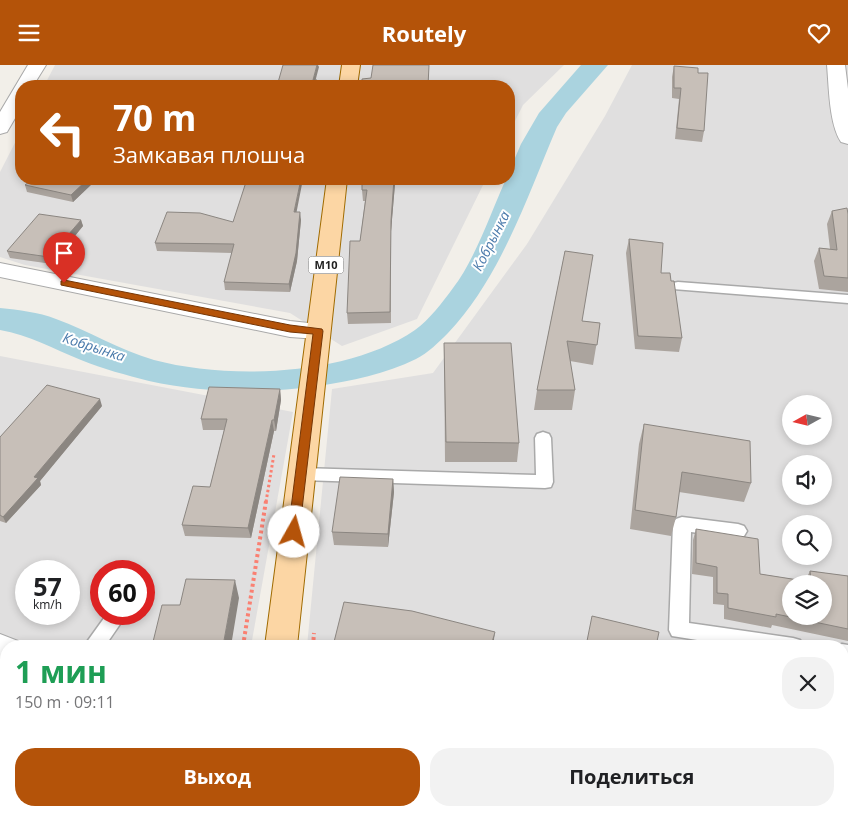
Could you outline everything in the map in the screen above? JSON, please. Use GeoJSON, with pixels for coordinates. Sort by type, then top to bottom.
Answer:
{"type":"FeatureCollection","features":[{"type":"Feature","properties":{"kind":"main road"},"geometry":{"type":"LineString","coordinates":[[349,80],[351,65]]}},
{"type":"Feature","properties":{"kind":"main road","name":"М10"},"geometry":{"type":"LineString","coordinates":[[282,640],[336,185]]}},
{"type":"Feature","properties":{"kind":"street"},"geometry":{"type":"LineString","coordinates":[[28,80],[37,65]]}},
{"type":"Feature","properties":{"kind":"street"},"geometry":{"type":"LineString","coordinates":[[836,65],[842,117],[848,138]]}},
{"type":"Feature","properties":{"kind":"street"},"geometry":{"type":"LineString","coordinates":[[0,128],[15,102]]}},
{"type":"Feature","properties":{"kind":"street"},"geometry":{"type":"LineString","coordinates":[[0,270],[290,329],[318,331]]}},
{"type":"Feature","properties":{"kind":"lane"},"geometry":{"type":"LineString","coordinates":[[678,286],[848,299]]}},
{"type":"Feature","properties":{"kind":"lane"},"geometry":{"type":"LineString","coordinates":[[301,474],[545,482],[543,438]]}},
{"type":"Feature","properties":{"kind":"lane"},"geometry":{"type":"LineString","coordinates":[[738,531],[682,524],[679,630],[750,640]]}},
{"type":"Feature","properties":{"kind":"lane"},"geometry":{"type":"LineString","coordinates":[[98,640],[110,625]]}},
{"type":"Feature","properties":{"kind":"path"},"geometry":{"type":"LineString","coordinates":[[244,640],[275,449]]}},
{"type":"Feature","properties":{"kind":"shaded area"},"geometry":{"type":"Polygon","coordinates":[[[55,65],[564,65],[523,105],[515,121],[515,80],[47,80],[55,65]]]}},
{"type":"Feature","properties":{"kind":"shaded area"},"geometry":{"type":"Polygon","coordinates":[[[632,65],[848,65],[848,640],[308,640],[332,389],[433,373],[527,244],[605,116],[632,65]]]}},
{"type":"Feature","properties":{"kind":"shaded area"},"geometry":{"type":"Polygon","coordinates":[[[15,143],[15,185],[483,185],[417,319],[342,346],[290,313],[25,265],[0,257],[0,172],[15,143]]]}},
{"type":"Feature","properties":{"kind":"shaded area"},"geometry":{"type":"Polygon","coordinates":[[[0,356],[293,412],[252,640],[0,640],[0,356]]]}},
{"type":"Feature","properties":{"kind":"water","name":"Кобрынка"},"geometry":{"type":"Polygon","coordinates":[[[581,65],[608,65],[566,113],[557,127],[498,262],[467,311],[445,336],[425,354],[393,369],[343,382],[297,389],[234,391],[191,388],[149,381],[123,374],[89,363],[31,339],[0,330],[0,308],[28,312],[56,319],[154,360],[217,370],[288,370],[323,365],[357,357],[388,345],[415,330],[426,321],[461,277],[503,185],[515,185],[515,158],[539,113],[581,65]]]}},
{"type":"Feature","properties":{"kind":"building"},"geometry":{"type":"Polygon","coordinates":[[[283,65],[317,65],[313,80],[279,80],[283,65]]]}},
{"type":"Feature","properties":{"kind":"building"},"geometry":{"type":"Polygon","coordinates":[[[373,65],[429,65],[428,80],[362,80],[371,78],[373,65]]]}},
{"type":"Feature","properties":{"kind":"building"},"geometry":{"type":"Polygon","coordinates":[[[674,66],[698,68],[698,73],[708,73],[704,131],[677,128],[681,88],[674,88],[674,66]]]}},
{"type":"Feature","properties":{"kind":"building"},"geometry":{"type":"Polygon","coordinates":[[[25,185],[82,185],[71,195],[25,185]]]}},
{"type":"Feature","properties":{"kind":"building"},"geometry":{"type":"Polygon","coordinates":[[[245,185],[300,185],[294,212],[300,212],[296,253],[289,284],[224,282],[234,244],[155,243],[167,212],[200,213],[233,222],[245,185]]]}},
{"type":"Feature","properties":{"kind":"building"},"geometry":{"type":"Polygon","coordinates":[[[362,185],[394,185],[391,221],[390,312],[347,313],[350,241],[360,241],[367,190],[362,190],[362,185]]]}},
{"type":"Feature","properties":{"kind":"building"},"geometry":{"type":"Polygon","coordinates":[[[847,208],[848,278],[824,276],[819,248],[837,250],[832,211],[847,208]]]}},
{"type":"Feature","properties":{"kind":"building"},"geometry":{"type":"Polygon","coordinates":[[[39,214],[81,220],[49,257],[7,251],[39,214]]]}},
{"type":"Feature","properties":{"kind":"building"},"geometry":{"type":"Polygon","coordinates":[[[629,239],[663,243],[661,273],[670,273],[671,281],[674,281],[682,338],[638,336],[629,239]]]}},
{"type":"Feature","properties":{"kind":"building"},"geometry":{"type":"Polygon","coordinates":[[[565,251],[593,255],[582,321],[600,323],[597,345],[567,341],[575,390],[537,390],[565,251]]]}},
{"type":"Feature","properties":{"kind":"building"},"geometry":{"type":"Polygon","coordinates":[[[444,343],[511,343],[519,443],[446,442],[444,343]]]}},
{"type":"Feature","properties":{"kind":"building"},"geometry":{"type":"Polygon","coordinates":[[[47,385],[100,399],[34,477],[38,478],[3,517],[0,515],[0,437],[47,385]]]}},
{"type":"Feature","properties":{"kind":"building"},"geometry":{"type":"Polygon","coordinates":[[[209,387],[280,389],[248,528],[182,525],[193,486],[210,487],[227,419],[201,419],[209,387]]]}},
{"type":"Feature","properties":{"kind":"building"},"geometry":{"type":"Polygon","coordinates":[[[644,424],[750,441],[751,483],[682,472],[676,517],[635,510],[644,424]]]}},
{"type":"Feature","properties":{"kind":"building"},"geometry":{"type":"Polygon","coordinates":[[[340,477],[393,479],[388,534],[332,532],[340,477]]]}},
{"type":"Feature","properties":{"kind":"building"},"geometry":{"type":"Polygon","coordinates":[[[696,529],[758,539],[760,574],[782,577],[782,615],[776,614],[776,617],[728,608],[728,594],[717,593],[717,567],[696,563],[696,529]]]}},
{"type":"Feature","properties":{"kind":"building"},"geometry":{"type":"Polygon","coordinates":[[[810,571],[848,576],[848,629],[829,625],[832,625],[832,575],[810,575],[810,571]]]}},
{"type":"Feature","properties":{"kind":"building"},"geometry":{"type":"Polygon","coordinates":[[[186,579],[235,580],[224,640],[153,640],[162,605],[180,605],[186,579]]]}},
{"type":"Feature","properties":{"kind":"building"},"geometry":{"type":"Polygon","coordinates":[[[344,602],[412,611],[495,632],[493,640],[334,640],[344,602]]]}},
{"type":"Feature","properties":{"kind":"building"},"geometry":{"type":"Polygon","coordinates":[[[592,616],[659,632],[657,640],[587,640],[592,616]]]}},
{"type":"Feature","properties":{"kind":"route"},"geometry":{"type":"LineString","coordinates":[[64,283],[290,329],[318,331],[294,532]]}}]}
